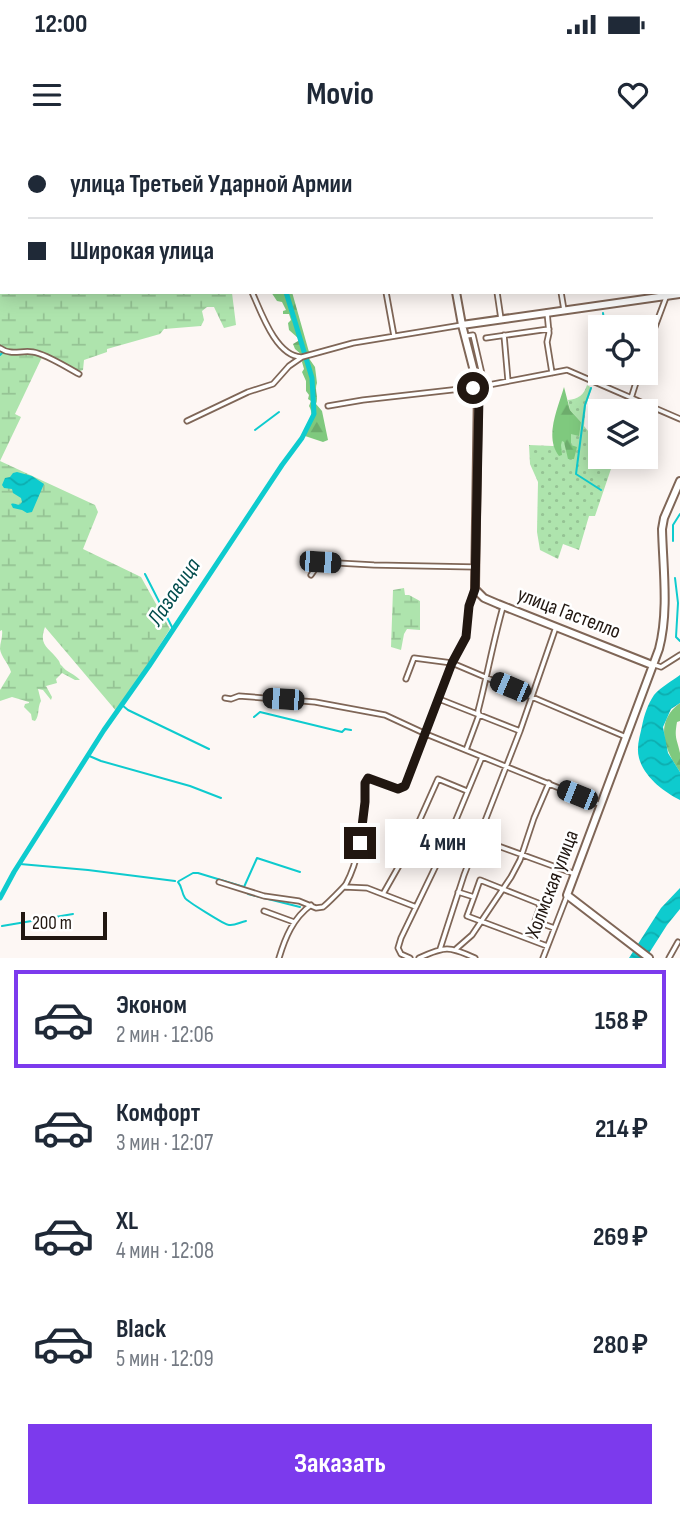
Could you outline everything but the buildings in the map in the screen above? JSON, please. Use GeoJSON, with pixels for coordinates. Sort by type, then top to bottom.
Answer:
{"type":"FeatureCollection","features":[{"type":"Feature","properties":{"kind":"main road"},"geometry":{"type":"LineString","coordinates":[[456,294],[478,387],[475,589]]}},
{"type":"Feature","properties":{"kind":"main road"},"geometry":{"type":"LineString","coordinates":[[462,325],[680,294]]}},
{"type":"Feature","properties":{"kind":"main road","name":"Холмская улица"},"geometry":{"type":"LineString","coordinates":[[568,895],[662,635],[662,530],[680,481]]}},
{"type":"Feature","properties":{"kind":"main road","name":"улица Гастелло"},"geometry":{"type":"LineString","coordinates":[[475,589],[484,598],[652,665]]}},
{"type":"Feature","properties":{"kind":"main road"},"geometry":{"type":"LineString","coordinates":[[568,895],[649,958]]}},
{"type":"Feature","properties":{"kind":"street"},"geometry":{"type":"LineString","coordinates":[[253,294],[276,340],[294,357],[353,343],[462,325]]}},
{"type":"Feature","properties":{"kind":"street"},"geometry":{"type":"LineString","coordinates":[[386,294],[394,336]]}},
{"type":"Feature","properties":{"kind":"street"},"geometry":{"type":"LineString","coordinates":[[497,294],[501,319]]}},
{"type":"Feature","properties":{"kind":"street"},"geometry":{"type":"LineString","coordinates":[[561,294],[564,310]]}},
{"type":"Feature","properties":{"kind":"street"},"geometry":{"type":"LineString","coordinates":[[658,318],[667,294]]}},
{"type":"Feature","properties":{"kind":"street"},"geometry":{"type":"LineString","coordinates":[[547,312],[547,342],[552,373]]}},
{"type":"Feature","properties":{"kind":"street"},"geometry":{"type":"LineString","coordinates":[[486,338],[549,329]]}},
{"type":"Feature","properties":{"kind":"street"},"geometry":{"type":"LineString","coordinates":[[504,335],[508,381]]}},
{"type":"Feature","properties":{"kind":"street"},"geometry":{"type":"LineString","coordinates":[[0,348],[16,353],[31,351],[79,374]]}},
{"type":"Feature","properties":{"kind":"street"},"geometry":{"type":"LineString","coordinates":[[187,421],[248,392],[273,384],[289,366],[305,356]]}},
{"type":"Feature","properties":{"kind":"street"},"geometry":{"type":"LineString","coordinates":[[328,406],[478,387],[566,370],[631,399],[635,385]]}},
{"type":"Feature","properties":{"kind":"street"},"geometry":{"type":"LineString","coordinates":[[658,410],[680,419]]}},
{"type":"Feature","properties":{"kind":"street"},"geometry":{"type":"LineString","coordinates":[[311,575],[320,562],[475,567]]}},
{"type":"Feature","properties":{"kind":"street"},"geometry":{"type":"LineString","coordinates":[[219,882],[264,896],[299,901],[316,908],[323,907],[344,887],[354,866],[360,843],[365,783],[368,778],[398,789],[405,786],[452,663],[466,637],[469,606],[475,589]]}},
{"type":"Feature","properties":{"kind":"street"},"geometry":{"type":"LineString","coordinates":[[466,751],[479,715],[494,639],[504,606]]}},
{"type":"Feature","properties":{"kind":"street"},"geometry":{"type":"LineString","coordinates":[[441,949],[458,892],[533,697],[556,627]]}},
{"type":"Feature","properties":{"kind":"street"},"geometry":{"type":"LineString","coordinates":[[652,665],[661,667],[680,655]]}},
{"type":"Feature","properties":{"kind":"street"},"geometry":{"type":"LineString","coordinates":[[407,679],[414,658],[452,663],[626,737]]}},
{"type":"Feature","properties":{"kind":"street"},"geometry":{"type":"LineString","coordinates":[[225,698],[239,696],[326,704],[385,715],[601,805]]}},
{"type":"Feature","properties":{"kind":"street"},"geometry":{"type":"LineString","coordinates":[[439,699],[520,731]]}},
{"type":"Feature","properties":{"kind":"street"},"geometry":{"type":"LineString","coordinates":[[410,958],[401,954],[398,948],[401,938],[443,851],[482,757]]}},
{"type":"Feature","properties":{"kind":"street"},"geometry":{"type":"LineString","coordinates":[[383,894],[400,864],[438,779],[468,791]]}},
{"type":"Feature","properties":{"kind":"street"},"geometry":{"type":"LineString","coordinates":[[456,949],[472,935],[504,890],[522,853],[549,783]]}},
{"type":"Feature","properties":{"kind":"street"},"geometry":{"type":"LineString","coordinates":[[479,839],[575,874]]}},
{"type":"Feature","properties":{"kind":"street"},"geometry":{"type":"LineString","coordinates":[[443,851],[471,858]]}},
{"type":"Feature","properties":{"kind":"street"},"geometry":{"type":"LineString","coordinates":[[547,946],[467,916],[480,880],[538,903],[540,907],[535,921],[554,928]]}},
{"type":"Feature","properties":{"kind":"street"},"geometry":{"type":"LineString","coordinates":[[344,887],[367,888],[416,906]]}},
{"type":"Feature","properties":{"kind":"street"},"geometry":{"type":"LineString","coordinates":[[458,892],[474,897]]}},
{"type":"Feature","properties":{"kind":"street","name":"Холмская улица"},"geometry":{"type":"LineString","coordinates":[[543,958],[568,895]]}},
{"type":"Feature","properties":{"kind":"street"},"geometry":{"type":"LineString","coordinates":[[278,958],[294,922],[311,905]]}},
{"type":"Feature","properties":{"kind":"street"},"geometry":{"type":"LineString","coordinates":[[264,911],[294,922]]}},
{"type":"Feature","properties":{"kind":"street"},"geometry":{"type":"LineString","coordinates":[[669,958],[678,942]]}},
{"type":"Feature","properties":{"kind":"street"},"geometry":{"type":"LineString","coordinates":[[419,958],[441,949],[456,949],[475,958]]}},
{"type":"Feature","properties":{"kind":"street"},"geometry":{"type":"LineString","coordinates":[[431,953],[434,958]]}},
{"type":"Feature","properties":{"kind":"green space"},"geometry":{"type":"Polygon","coordinates":[[[0,294],[232,294],[236,325],[224,328],[214,307],[207,307],[202,311],[204,320],[201,326],[164,329],[160,334],[107,349],[107,352],[84,360],[83,370],[77,372],[43,355],[15,414],[21,417],[0,461],[0,294]]]}},
{"type":"Feature","properties":{"kind":"green space"},"geometry":{"type":"Polygon","coordinates":[[[272,294],[293,294],[309,352],[307,355],[302,355],[295,349],[293,344],[298,338],[289,330],[289,314],[283,314],[286,310],[282,302],[277,301],[272,294]]]}},
{"type":"Feature","properties":{"kind":"green space"},"geometry":{"type":"Polygon","coordinates":[[[308,357],[315,367],[316,404],[322,411],[328,440],[323,442],[303,433],[311,414],[311,401],[308,399],[302,372],[303,359],[308,357]]]}},
{"type":"Feature","properties":{"kind":"green space"},"geometry":{"type":"Polygon","coordinates":[[[587,385],[592,388],[586,405],[584,426],[588,431],[588,469],[611,469],[595,516],[589,516],[579,550],[563,544],[558,559],[540,550],[537,532],[538,482],[530,464],[529,445],[553,446],[571,434],[581,422],[570,410],[568,400],[575,399],[587,385]]]}},
{"type":"Feature","properties":{"kind":"green space"},"geometry":{"type":"Polygon","coordinates":[[[564,387],[570,410],[581,422],[579,436],[571,434],[571,445],[577,447],[574,459],[568,459],[562,441],[562,455],[559,456],[553,440],[552,431],[564,387]]]}},
{"type":"Feature","properties":{"kind":"green space"},"geometry":{"type":"Polygon","coordinates":[[[0,461],[95,505],[98,512],[83,549],[141,577],[170,629],[117,712],[45,627],[43,638],[46,646],[64,668],[80,680],[62,673],[56,679],[57,683],[46,686],[51,700],[43,690],[38,689],[41,701],[35,721],[24,707],[29,702],[12,697],[0,701],[0,690],[11,672],[0,649],[0,461]]]}},
{"type":"Feature","properties":{"kind":"green space"},"geometry":{"type":"Polygon","coordinates":[[[404,588],[405,595],[420,601],[420,630],[407,629],[401,650],[391,647],[393,590],[404,588]]]}},
{"type":"Feature","properties":{"kind":"green space"},"geometry":{"type":"Polygon","coordinates":[[[680,703],[676,738],[680,753],[680,772],[666,745],[664,727],[672,710],[680,703]]]}},
{"type":"Feature","properties":{"kind":"water"},"geometry":{"type":"Polygon","coordinates":[[[17,472],[32,476],[44,484],[32,512],[13,508],[11,504],[19,505],[21,498],[13,493],[12,489],[2,485],[5,478],[17,472]]]}},
{"type":"Feature","properties":{"kind":"water"},"geometry":{"type":"Polygon","coordinates":[[[680,675],[680,703],[671,709],[663,727],[668,753],[680,772],[680,800],[650,778],[639,758],[638,750],[644,718],[652,698],[680,675]]]}},
{"type":"Feature","properties":{"kind":"water"},"geometry":{"type":"Polygon","coordinates":[[[680,888],[680,909],[646,958],[629,958],[661,908],[680,888]]]}},
{"type":"Feature","properties":{"kind":"waterway","name":"Лазавица"},"geometry":{"type":"LineString","coordinates":[[0,898],[104,730],[302,438],[314,414],[312,378],[287,294]]}},
{"type":"Feature","properties":{"kind":"waterway"},"geometry":{"type":"LineString","coordinates":[[591,388],[585,405],[576,474],[601,490]]}},
{"type":"Feature","properties":{"kind":"waterway"},"geometry":{"type":"LineString","coordinates":[[255,430],[279,412]]}},
{"type":"Feature","properties":{"kind":"waterway"},"geometry":{"type":"LineString","coordinates":[[673,541],[673,525],[680,514]]}},
{"type":"Feature","properties":{"kind":"waterway"},"geometry":{"type":"LineString","coordinates":[[145,574],[173,629]]}},
{"type":"Feature","properties":{"kind":"waterway"},"geometry":{"type":"LineString","coordinates":[[675,578],[678,603],[676,637],[680,641]]}},
{"type":"Feature","properties":{"kind":"waterway"},"geometry":{"type":"LineString","coordinates":[[122,705],[209,749]]}},
{"type":"Feature","properties":{"kind":"waterway"},"geometry":{"type":"LineString","coordinates":[[254,717],[260,712],[342,732],[345,729],[351,730]]}},
{"type":"Feature","properties":{"kind":"waterway"},"geometry":{"type":"LineString","coordinates":[[87,755],[221,798]]}},
{"type":"Feature","properties":{"kind":"waterway"},"geometry":{"type":"LineString","coordinates":[[179,881],[198,873],[244,887],[257,858],[300,872]]}},
{"type":"Feature","properties":{"kind":"waterway"},"geometry":{"type":"LineString","coordinates":[[20,864],[175,881]]}},
{"type":"Feature","properties":{"kind":"waterway"},"geometry":{"type":"LineString","coordinates":[[178,882],[185,898],[226,924],[246,921]]}},
{"type":"Feature","properties":{"kind":"waterway"},"geometry":{"type":"LineString","coordinates":[[248,894],[300,907]]}},
{"type":"Feature","properties":{"kind":"waterway"},"geometry":{"type":"LineString","coordinates":[[2,926],[73,914]]}},
{"type":"Feature","properties":{"kind":"route"},"geometry":{"type":"LineString","coordinates":[[360,843],[365,783],[368,778],[398,789],[405,786],[452,663],[466,637],[469,606],[475,589],[479,396],[478,387],[473,388]]}}]}
